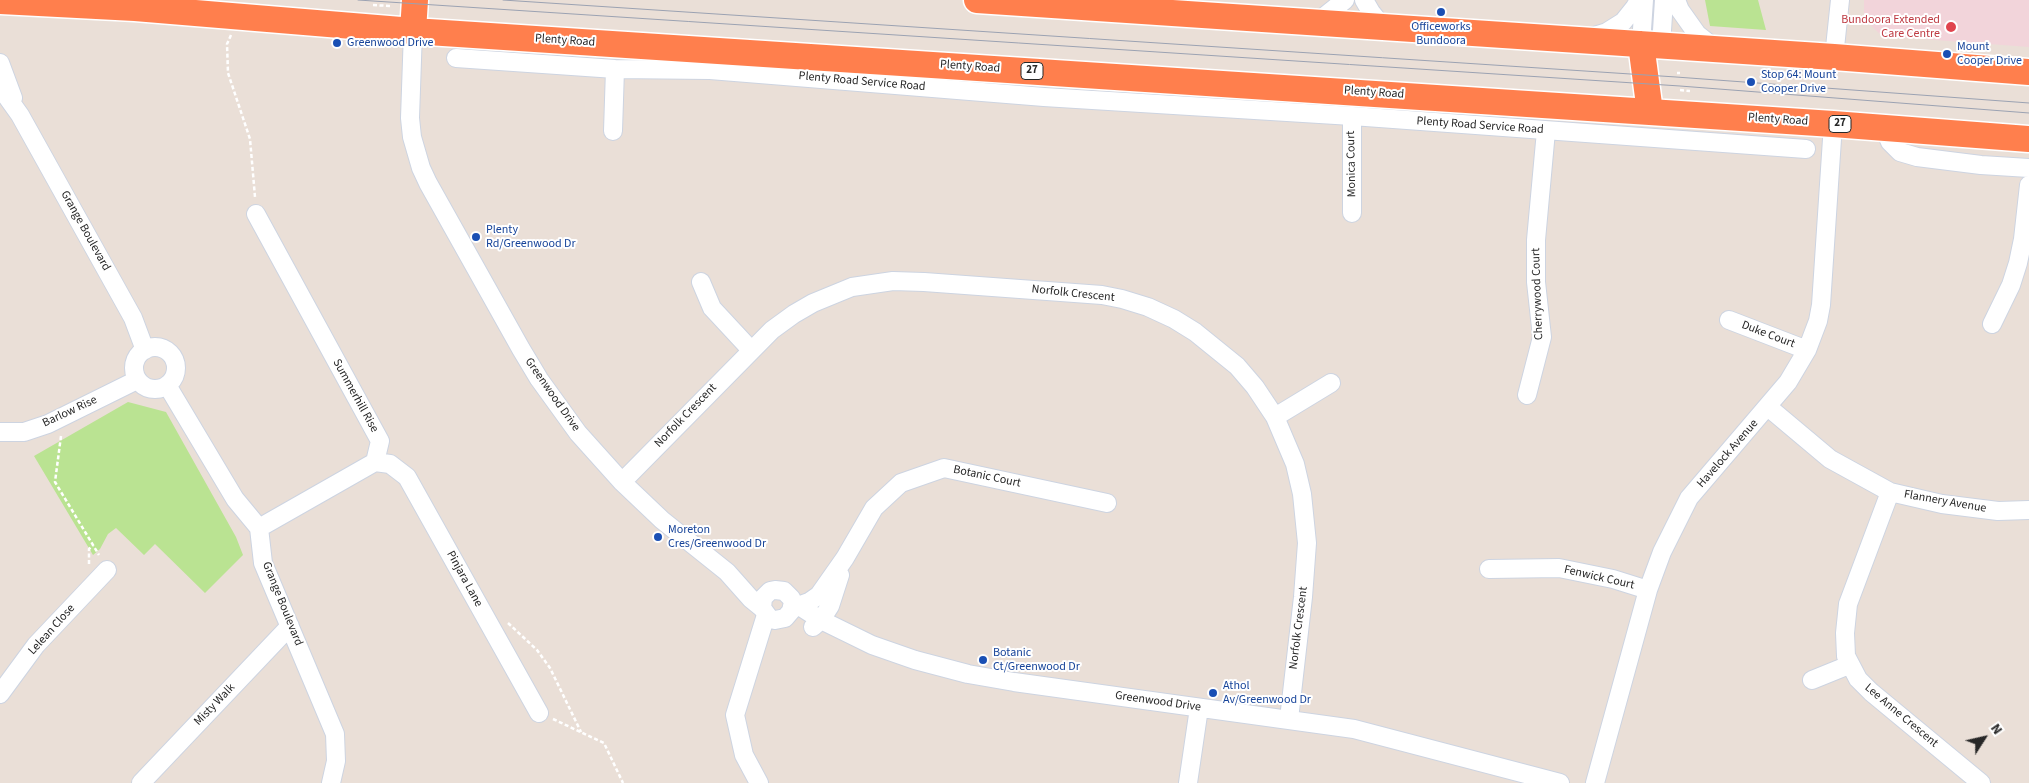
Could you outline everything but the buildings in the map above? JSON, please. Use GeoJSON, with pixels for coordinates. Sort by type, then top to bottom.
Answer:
{"type":"FeatureCollection","features":[{"type":"Feature","properties":{"kind":"highway"},"geometry":{"type":"LineString","coordinates":[[413,31],[416,0]]}},
{"type":"Feature","properties":{"kind":"highway"},"geometry":{"type":"LineString","coordinates":[[977,0],[1834,57],[2029,72]]}},
{"type":"Feature","properties":{"kind":"highway","name":"Plenty Road"},"geometry":{"type":"LineString","coordinates":[[0,1],[136,8],[1201,94],[1650,112],[2029,138]]}},
{"type":"Feature","properties":{"kind":"highway"},"geometry":{"type":"LineString","coordinates":[[1650,112],[1651,45]]}},
{"type":"Feature","properties":{"kind":"street"},"geometry":{"type":"LineString","coordinates":[[1316,23],[1345,0]]}},
{"type":"Feature","properties":{"kind":"street"},"geometry":{"type":"LineString","coordinates":[[1364,0],[1383,27]]}},
{"type":"Feature","properties":{"kind":"street"},"geometry":{"type":"LineString","coordinates":[[1578,40],[1607,32],[1623,22],[1636,7],[1639,0]]}},
{"type":"Feature","properties":{"kind":"street"},"geometry":{"type":"LineString","coordinates":[[1644,0],[1651,45]]}},
{"type":"Feature","properties":{"kind":"street"},"geometry":{"type":"LineString","coordinates":[[1651,45],[1664,0]]}},
{"type":"Feature","properties":{"kind":"street"},"geometry":{"type":"LineString","coordinates":[[1676,0],[1697,34],[1718,50]]}},
{"type":"Feature","properties":{"kind":"street"},"geometry":{"type":"LineString","coordinates":[[1834,57],[1840,0]]}},
{"type":"Feature","properties":{"kind":"street","name":"Greenwood Drive"},"geometry":{"type":"LineString","coordinates":[[413,31],[410,118],[416,151],[428,183],[539,379],[578,433],[622,482],[662,520],[727,572],[751,599],[781,612],[817,624],[837,638],[872,645],[915,660],[977,675],[1014,682],[1363,731],[1558,783]]}},
{"type":"Feature","properties":{"kind":"street"},"geometry":{"type":"LineString","coordinates":[[499,37],[522,62]]}},
{"type":"Feature","properties":{"kind":"street","name":"Plenty Road Service Road"},"geometry":{"type":"LineString","coordinates":[[456,58],[616,69],[710,70],[1044,97],[1201,94],[1352,116],[1806,149]]}},
{"type":"Feature","properties":{"kind":"street","name":"Grange Boulevard"},"geometry":{"type":"LineString","coordinates":[[0,63],[20,115]]}},
{"type":"Feature","properties":{"kind":"street"},"geometry":{"type":"LineString","coordinates":[[612,130],[616,69]]}},
{"type":"Feature","properties":{"kind":"street","name":"Grange Boulevard"},"geometry":{"type":"LineString","coordinates":[[0,87],[20,115],[133,318],[145,350]]}},
{"type":"Feature","properties":{"kind":"street","name":"Monica Court"},"geometry":{"type":"LineString","coordinates":[[1352,116],[1352,213]]}},
{"type":"Feature","properties":{"kind":"street"},"geometry":{"type":"LineString","coordinates":[[1759,145],[1784,120]]}},
{"type":"Feature","properties":{"kind":"street","name":"Havelock Avenue"},"geometry":{"type":"LineString","coordinates":[[1596,783],[1648,590],[1662,552],[1689,498],[1788,382],[1807,350],[1818,322],[1821,305],[1833,124]]}},
{"type":"Feature","properties":{"kind":"street"},"geometry":{"type":"LineString","coordinates":[[1884,128],[1890,142],[1900,152],[1917,157],[1981,165],[2029,168]]}},
{"type":"Feature","properties":{"kind":"street","name":"Cherrywood Court"},"geometry":{"type":"LineString","coordinates":[[1527,395],[1542,337],[1536,282],[1536,240],[1546,131]]}},
{"type":"Feature","properties":{"kind":"street"},"geometry":{"type":"LineString","coordinates":[[1992,324],[2011,285],[2018,263],[2023,239],[2029,185]]}},
{"type":"Feature","properties":{"kind":"street","name":"Summerhill Rise"},"geometry":{"type":"LineString","coordinates":[[256,214],[380,441],[375,462]]}},
{"type":"Feature","properties":{"kind":"street"},"geometry":{"type":"LineString","coordinates":[[701,282],[712,308],[751,350]]}},
{"type":"Feature","properties":{"kind":"street","name":"Norfolk Crescent"},"geometry":{"type":"LineString","coordinates":[[622,482],[751,350],[785,320],[813,303],[852,287],[872,283],[924,282],[1102,295],[1148,307],[1174,319],[1194,332],[1237,366],[1255,387],[1275,417],[1295,464],[1306,520],[1306,568],[1289,720]]}},
{"type":"Feature","properties":{"kind":"street","name":"Duke Court"},"geometry":{"type":"LineString","coordinates":[[1729,320],[1807,350]]}},
{"type":"Feature","properties":{"kind":"street"},"geometry":{"type":"LineString","coordinates":[[159,348],[166,350],[173,358],[176,372],[167,385],[154,389],[147,387],[137,380],[134,366],[136,359],[145,350],[159,348]]}},
{"type":"Feature","properties":{"kind":"street","name":"Barlow Rise"},"geometry":{"type":"LineString","coordinates":[[0,432],[24,432],[137,380]]}},
{"type":"Feature","properties":{"kind":"street"},"geometry":{"type":"LineString","coordinates":[[1275,417],[1331,383]]}},
{"type":"Feature","properties":{"kind":"street"},"geometry":{"type":"LineString","coordinates":[[167,385],[235,499],[259,528],[375,462]]}},
{"type":"Feature","properties":{"kind":"street","name":"Flannery Avenue"},"geometry":{"type":"LineString","coordinates":[[1768,407],[1830,459],[1890,492],[1942,504],[1989,510],[2029,510]]}},
{"type":"Feature","properties":{"kind":"street","name":"Pinjara Lane"},"geometry":{"type":"LineString","coordinates":[[375,462],[390,464],[407,476],[539,713]]}},
{"type":"Feature","properties":{"kind":"street","name":"Botanic Court"},"geometry":{"type":"LineString","coordinates":[[781,612],[809,602],[819,595],[845,558],[874,508],[901,483],[944,468],[1108,503]]}},
{"type":"Feature","properties":{"kind":"street","name":"Lee Anne Crescent"},"geometry":{"type":"LineString","coordinates":[[1890,492],[1848,604],[1845,647],[1850,665],[1858,679],[1872,692],[1981,783]]}},
{"type":"Feature","properties":{"kind":"street","name":"Grange Boulevard"},"geometry":{"type":"LineString","coordinates":[[259,528],[263,563],[335,734],[336,761],[330,783]]}},
{"type":"Feature","properties":{"kind":"street","name":"Botanic Court"},"geometry":{"type":"LineString","coordinates":[[817,624],[830,606],[845,558]]}},
{"type":"Feature","properties":{"kind":"street","name":"Fenwick Court"},"geometry":{"type":"LineString","coordinates":[[1489,569],[1559,568],[1613,579],[1648,590]]}},
{"type":"Feature","properties":{"kind":"street","name":"Lelean Close"},"geometry":{"type":"LineString","coordinates":[[0,694],[36,644],[107,570]]}},
{"type":"Feature","properties":{"kind":"street","name":"Greenwood Drive"},"geometry":{"type":"LineString","coordinates":[[727,572],[770,591],[784,591],[791,598],[781,612]]}},
{"type":"Feature","properties":{"kind":"street"},"geometry":{"type":"LineString","coordinates":[[759,783],[744,755],[735,715],[752,660],[781,612],[763,598],[770,591]]}},
{"type":"Feature","properties":{"kind":"street","name":"Misty Walk"},"geometry":{"type":"LineString","coordinates":[[141,783],[290,626]]}},
{"type":"Feature","properties":{"kind":"street"},"geometry":{"type":"LineString","coordinates":[[1812,680],[1850,665]]}},
{"type":"Feature","properties":{"kind":"street"},"geometry":{"type":"LineString","coordinates":[[1188,783],[1199,708]]}},
{"type":"Feature","properties":{"kind":"path"},"geometry":{"type":"LineString","coordinates":[[369,5],[390,6]]}},
{"type":"Feature","properties":{"kind":"path"},"geometry":{"type":"LineString","coordinates":[[234,31],[227,44],[228,74],[250,139],[256,214]]}},
{"type":"Feature","properties":{"kind":"path"},"geometry":{"type":"LineString","coordinates":[[1680,90],[1690,91]]}},
{"type":"Feature","properties":{"kind":"path"},"geometry":{"type":"LineString","coordinates":[[66,414],[55,482],[107,570]]}},
{"type":"Feature","properties":{"kind":"path"},"geometry":{"type":"LineString","coordinates":[[489,624],[509,623],[537,650],[550,668],[581,732]]}},
{"type":"Feature","properties":{"kind":"path"},"geometry":{"type":"LineString","coordinates":[[539,713],[604,743],[623,783]]}},
{"type":"Feature","properties":{"kind":"shaded area","name":"Bundoora Extended Care Centre"},"geometry":{"type":"Polygon","coordinates":[[[1864,0],[2029,0],[2029,47],[1882,36],[1864,19],[1864,0]]]}},
{"type":"Feature","properties":{"kind":"green space"},"geometry":{"type":"Polygon","coordinates":[[[1705,0],[1758,0],[1766,30],[1710,26],[1705,0]]]}},
{"type":"Feature","properties":{"kind":"green space"},"geometry":{"type":"Polygon","coordinates":[[[128,402],[166,412],[236,537],[243,555],[205,593],[155,544],[144,555],[116,528],[108,534],[100,549],[93,555],[34,456],[128,402]]]}},
{"type":"Feature","properties":{"kind":"tram line"},"geometry":{"type":"LineString","coordinates":[[358,0],[1680,86],[2029,113]]}},
{"type":"Feature","properties":{"kind":"tram line"},"geometry":{"type":"LineString","coordinates":[[503,0],[1676,77],[2029,103]]}},
{"type":"Feature","properties":{"kind":"place","name":"Officeworks Bundoora"},"geometry":{"type":"Point","coordinates":[1441,12]}},
{"type":"Feature","properties":{"kind":"place","name":"Bundoora Extended Care Centre"},"geometry":{"type":"Point","coordinates":[1951,27]}},
{"type":"Feature","properties":{"kind":"place","name":"Greenwood Drive"},"geometry":{"type":"Point","coordinates":[337,43]}},
{"type":"Feature","properties":{"kind":"place","name":"Mount Cooper Drive"},"geometry":{"type":"Point","coordinates":[1947,54]}},
{"type":"Feature","properties":{"kind":"place","name":"Stop 64: Mount Cooper Drive"},"geometry":{"type":"Point","coordinates":[1751,82]}},
{"type":"Feature","properties":{"kind":"place","name":"Plenty Rd/Greenwood Dr"},"geometry":{"type":"Point","coordinates":[476,237]}},
{"type":"Feature","properties":{"kind":"place","name":"Moreton Cres/Greenwood Dr"},"geometry":{"type":"Point","coordinates":[658,537]}},
{"type":"Feature","properties":{"kind":"place","name":"Botanic Ct/Greenwood Dr"},"geometry":{"type":"Point","coordinates":[983,660]}},
{"type":"Feature","properties":{"kind":"place","name":"Athol Av/Greenwood Dr"},"geometry":{"type":"Point","coordinates":[1213,693]}}]}
